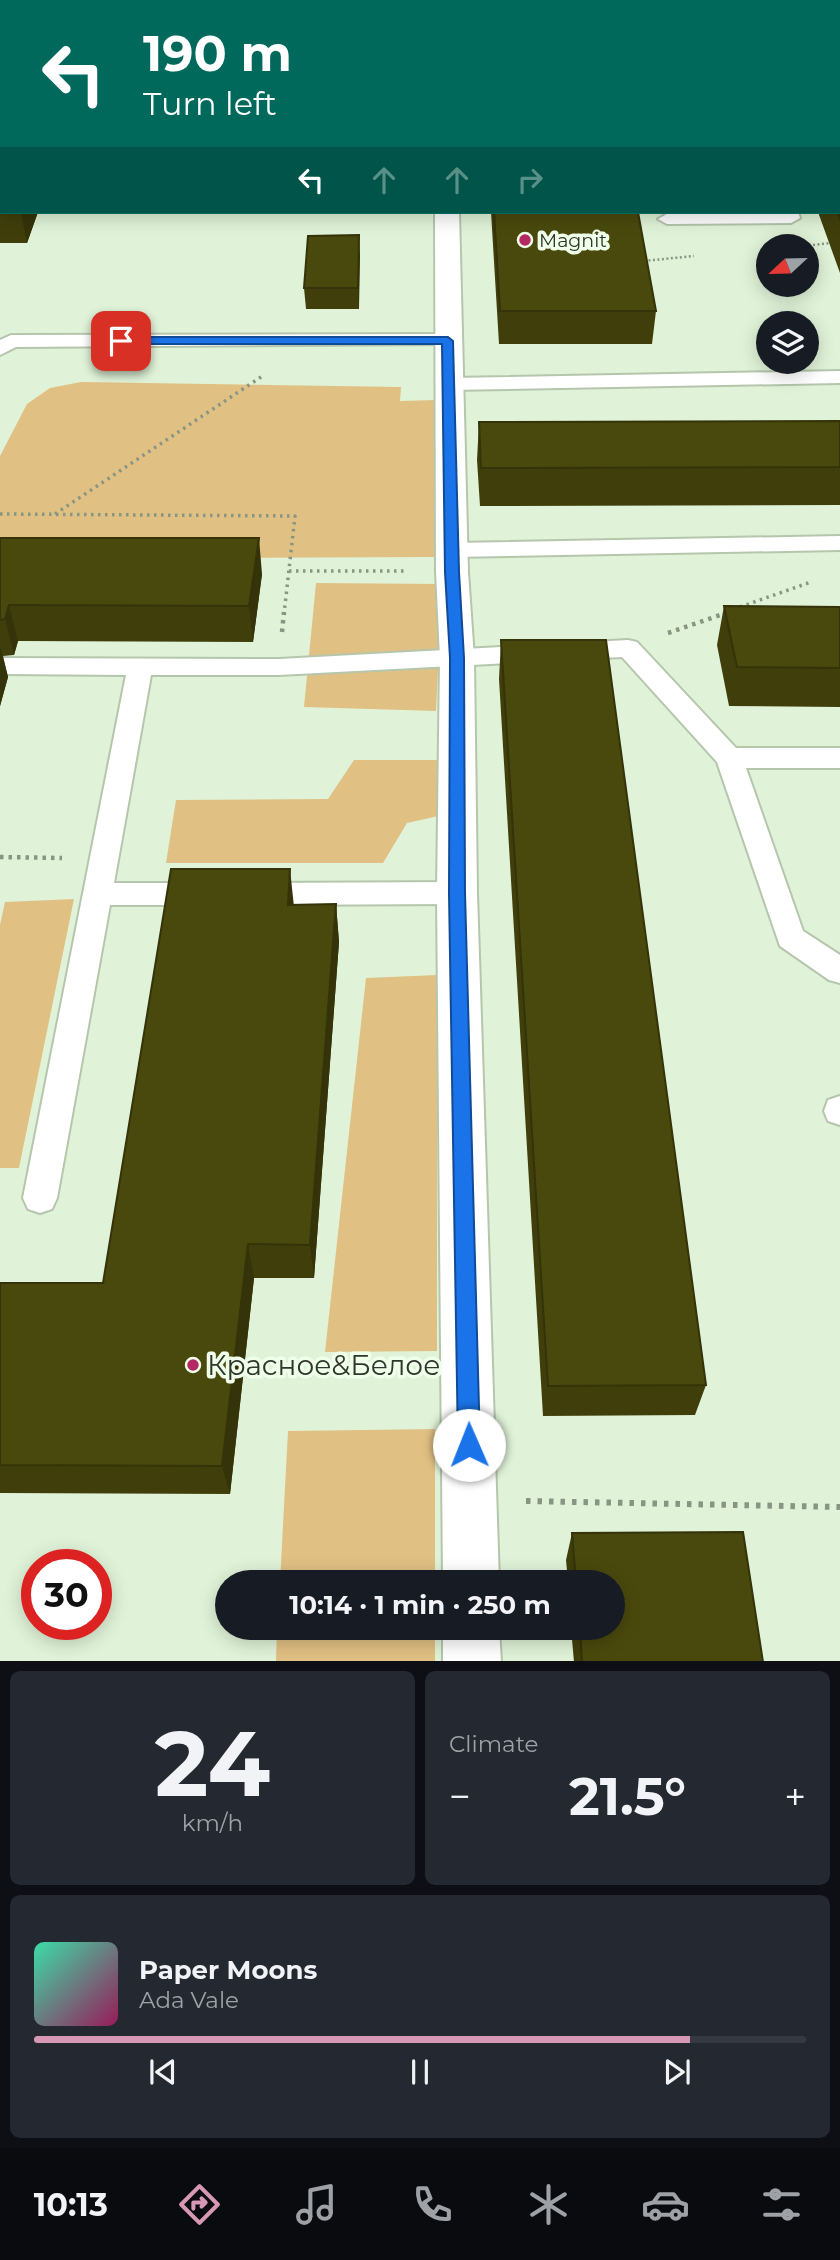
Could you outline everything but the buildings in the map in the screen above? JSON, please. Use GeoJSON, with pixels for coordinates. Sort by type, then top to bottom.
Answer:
{"type":"FeatureCollection","features":[{"type":"Feature","properties":{"kind":"street"},"geometry":{"type":"LineString","coordinates":[[447,214],[452,561],[457,658],[457,893],[471,1570]]}},
{"type":"Feature","properties":{"kind":"street"},"geometry":{"type":"LineString","coordinates":[[471,1640],[472,1661]]}},
{"type":"Feature","properties":{"kind":"lane"},"geometry":{"type":"LineString","coordinates":[[667,219],[791,218],[790,214]]}},
{"type":"Feature","properties":{"kind":"lane"},"geometry":{"type":"LineString","coordinates":[[0,349],[10,341],[448,341]]}},
{"type":"Feature","properties":{"kind":"lane"},"geometry":{"type":"LineString","coordinates":[[449,384],[840,377]]}},
{"type":"Feature","properties":{"kind":"lane"},"geometry":{"type":"LineString","coordinates":[[452,561],[840,543]]}},
{"type":"Feature","properties":{"kind":"lane"},"geometry":{"type":"LineString","coordinates":[[0,666],[279,667],[628,648],[729,758],[791,938],[840,971]]}},
{"type":"Feature","properties":{"kind":"lane"},"geometry":{"type":"LineString","coordinates":[[40,1198],[140,667]]}},
{"type":"Feature","properties":{"kind":"lane"},"geometry":{"type":"LineString","coordinates":[[729,758],[840,758]]}},
{"type":"Feature","properties":{"kind":"lane"},"geometry":{"type":"LineString","coordinates":[[98,894],[457,893]]}},
{"type":"Feature","properties":{"kind":"path"},"geometry":{"type":"LineString","coordinates":[[633,262],[701,256]]}},
{"type":"Feature","properties":{"kind":"path"},"geometry":{"type":"LineString","coordinates":[[55,514],[316,341]]}},
{"type":"Feature","properties":{"kind":"path"},"geometry":{"type":"LineString","coordinates":[[0,514],[295,516],[279,667]]}},
{"type":"Feature","properties":{"kind":"path"},"geometry":{"type":"LineString","coordinates":[[289,571],[452,561]]}},
{"type":"Feature","properties":{"kind":"path"},"geometry":{"type":"LineString","coordinates":[[628,648],[815,580]]}},
{"type":"Feature","properties":{"kind":"path"},"geometry":{"type":"LineString","coordinates":[[0,857],[105,860]]}},
{"type":"Feature","properties":{"kind":"path"},"geometry":{"type":"LineString","coordinates":[[470,1500],[840,1507]]}},
{"type":"Feature","properties":{"kind":"shaded area"},"geometry":{"type":"Polygon","coordinates":[[[81,382],[401,387],[400,401],[439,400],[437,557],[0,559],[0,456],[27,404],[50,388],[81,382]]]}},
{"type":"Feature","properties":{"kind":"shaded area"},"geometry":{"type":"Polygon","coordinates":[[[316,583],[442,584],[436,711],[304,707],[316,583]]]}},
{"type":"Feature","properties":{"kind":"shaded area"},"geometry":{"type":"Polygon","coordinates":[[[354,760],[447,760],[443,815],[407,823],[383,863],[166,863],[176,800],[328,799],[354,760]]]}},
{"type":"Feature","properties":{"kind":"shaded area"},"geometry":{"type":"Polygon","coordinates":[[[74,899],[19,1168],[0,1168],[0,925],[5,902],[74,899]]]}},
{"type":"Feature","properties":{"kind":"shaded area"},"geometry":{"type":"Polygon","coordinates":[[[437,975],[437,1351],[325,1352],[366,978],[437,975]]]}},
{"type":"Feature","properties":{"kind":"shaded area"},"geometry":{"type":"Polygon","coordinates":[[[435,1429],[435,1570],[281,1570],[288,1431],[435,1429]]]}},
{"type":"Feature","properties":{"kind":"shaded area"},"geometry":{"type":"Polygon","coordinates":[[[277,1640],[435,1640],[435,1661],[276,1661],[277,1640]]]}},
{"type":"Feature","properties":{"kind":"place","name":"Magnit"},"geometry":{"type":"Point","coordinates":[525,240]}},
{"type":"Feature","properties":{"kind":"place","name":"Красное&Белое"},"geometry":{"type":"Point","coordinates":[193,1365]}},
{"type":"Feature","properties":{"kind":"route"},"geometry":{"type":"LineString","coordinates":[[121,341],[448,341],[452,572],[457,658],[457,893],[469,1445]]}}]}
